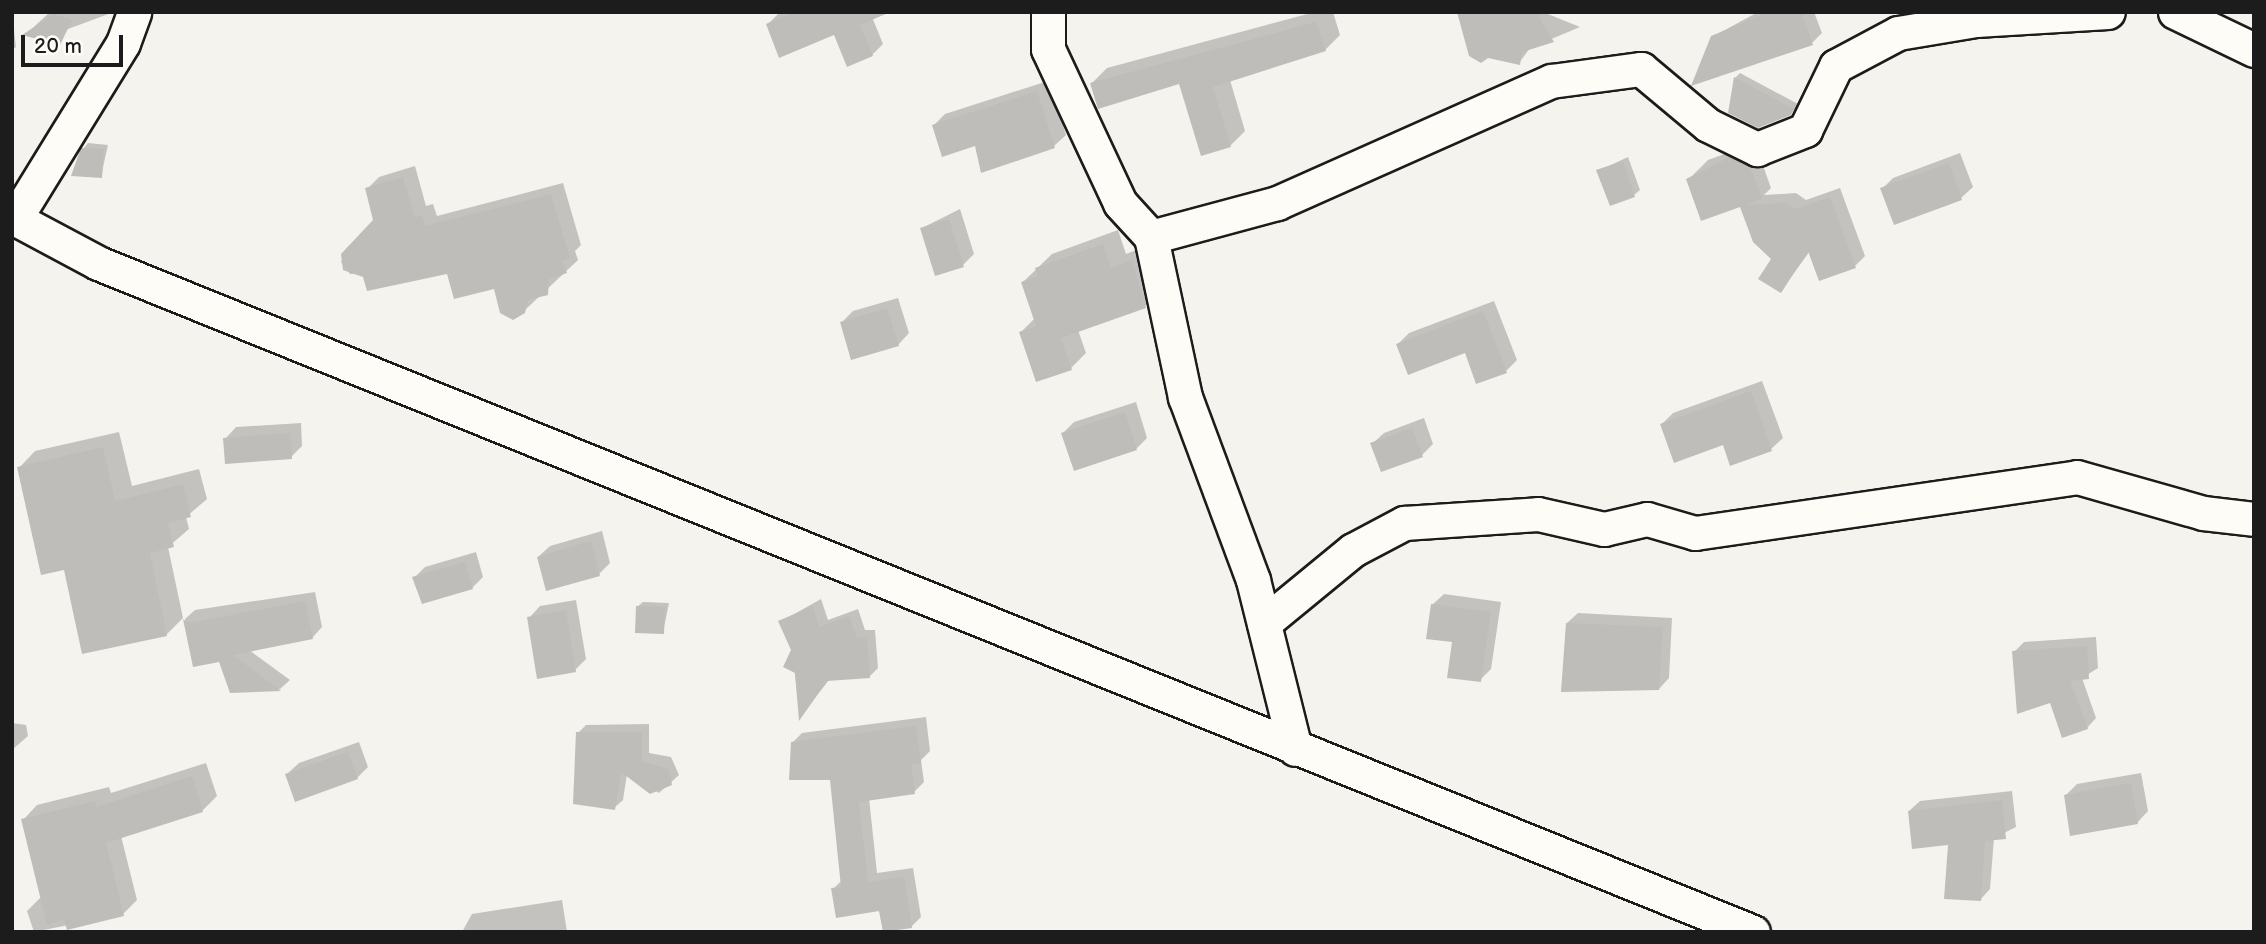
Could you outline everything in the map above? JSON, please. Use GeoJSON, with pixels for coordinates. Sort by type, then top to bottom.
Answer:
{"type":"FeatureCollection","features":[{"type":"Feature","properties":{"kind":"street"},"geometry":{"type":"LineString","coordinates":[[134,12],[123,43],[14,217],[98,263],[1295,749],[1754,932]]}},
{"type":"Feature","properties":{"kind":"street"},"geometry":{"type":"LineString","coordinates":[[1048,12],[1048,49],[1120,203],[1151,237],[1185,397],[1264,623],[1295,749]]}},
{"type":"Feature","properties":{"kind":"street"},"geometry":{"type":"LineString","coordinates":[[1151,237],[1278,203],[1551,81],[1641,69],[1708,125],[1757,149],[1805,130],[1836,66],[1898,33],[1976,20],[2108,12]]}},
{"type":"Feature","properties":{"kind":"street"},"geometry":{"type":"LineString","coordinates":[[2175,12],[2254,50]]}},
{"type":"Feature","properties":{"kind":"street"},"geometry":{"type":"LineString","coordinates":[[1264,623],[1353,550],[1404,523],[1538,514],[1604,529],[1647,519],[1695,533],[2077,477],[2203,513],[2254,519]]}},
{"type":"Feature","properties":{"kind":"building"},"geometry":{"type":"Polygon","coordinates":[[[794,12],[888,13],[860,25],[873,56],[847,67],[834,35],[779,58],[766,24],[794,12]]]}},
{"type":"Feature","properties":{"kind":"building"},"geometry":{"type":"Polygon","coordinates":[[[1457,12],[1536,12],[1554,42],[1522,52],[1520,65],[1488,58],[1481,63],[1469,56],[1457,12]]]}},
{"type":"Feature","properties":{"kind":"building"},"geometry":{"type":"Polygon","coordinates":[[[1769,12],[1801,12],[1813,45],[1691,86],[1711,36],[1769,12]]]}},
{"type":"Feature","properties":{"kind":"building"},"geometry":{"type":"Polygon","coordinates":[[[54,14],[72,20],[60,45],[22,35],[54,14]]]}},
{"type":"Feature","properties":{"kind":"building"},"geometry":{"type":"Polygon","coordinates":[[[1316,22],[1326,51],[1213,87],[1231,147],[1201,156],[1179,84],[1098,109],[1090,83],[1316,22]]]}},
{"type":"Feature","properties":{"kind":"building"},"geometry":{"type":"Polygon","coordinates":[[[1734,77],[1794,109],[1791,115],[1758,128],[1728,113],[1734,77]]]}},
{"type":"Feature","properties":{"kind":"building"},"geometry":{"type":"Polygon","coordinates":[[[1037,91],[1055,148],[981,173],[975,146],[942,157],[932,125],[1037,91]]]}},
{"type":"Feature","properties":{"kind":"building"},"geometry":{"type":"Polygon","coordinates":[[[81,148],[104,149],[102,178],[71,176],[81,148]]]}},
{"type":"Feature","properties":{"kind":"building"},"geometry":{"type":"Polygon","coordinates":[[[1730,157],[1750,167],[1762,199],[1746,205],[1785,203],[1795,209],[1830,197],[1856,268],[1819,281],[1808,251],[1781,293],[1758,279],[1771,259],[1753,242],[1740,207],[1701,221],[1686,179],[1730,157]]]}},
{"type":"Feature","properties":{"kind":"building"},"geometry":{"type":"Polygon","coordinates":[[[1623,161],[1635,197],[1610,206],[1596,170],[1623,161]]]}},
{"type":"Feature","properties":{"kind":"building"},"geometry":{"type":"Polygon","coordinates":[[[1949,163],[1962,200],[1894,225],[1880,188],[1949,163]]]}},
{"type":"Feature","properties":{"kind":"building"},"geometry":{"type":"Polygon","coordinates":[[[403,177],[415,217],[422,215],[425,226],[551,194],[570,258],[562,261],[567,273],[549,279],[548,295],[528,300],[525,313],[513,320],[500,313],[494,289],[454,299],[447,274],[367,291],[363,277],[343,270],[341,254],[373,220],[365,188],[403,177]]]}},
{"type":"Feature","properties":{"kind":"building"},"geometry":{"type":"Polygon","coordinates":[[[949,219],[964,267],[935,276],[920,228],[949,219]]]}},
{"type":"Feature","properties":{"kind":"building"},"geometry":{"type":"Polygon","coordinates":[[[1103,244],[1111,268],[1132,260],[1146,308],[1061,338],[1072,370],[1036,382],[1019,332],[1036,326],[1021,282],[1038,276],[1035,268],[1103,244]]]}},
{"type":"Feature","properties":{"kind":"building"},"geometry":{"type":"Polygon","coordinates":[[[887,308],[899,346],[851,360],[840,322],[887,308]]]}},
{"type":"Feature","properties":{"kind":"building"},"geometry":{"type":"Polygon","coordinates":[[[1483,311],[1507,373],[1476,384],[1465,353],[1408,375],[1396,344],[1483,311]]]}},
{"type":"Feature","properties":{"kind":"building"},"geometry":{"type":"Polygon","coordinates":[[[1751,391],[1772,451],[1730,466],[1723,445],[1674,463],[1660,424],[1751,391]]]}},
{"type":"Feature","properties":{"kind":"building"},"geometry":{"type":"Polygon","coordinates":[[[1125,412],[1137,450],[1074,471],[1061,433],[1125,412]]]}},
{"type":"Feature","properties":{"kind":"building"},"geometry":{"type":"Polygon","coordinates":[[[1412,428],[1423,457],[1381,472],[1370,443],[1412,428]]]}},
{"type":"Feature","properties":{"kind":"building"},"geometry":{"type":"Polygon","coordinates":[[[290,433],[292,459],[225,464],[223,438],[290,433]]]}},
{"type":"Feature","properties":{"kind":"building"},"geometry":{"type":"Polygon","coordinates":[[[103,447],[115,501],[183,484],[191,517],[168,523],[174,547],[150,553],[167,636],[82,654],[64,570],[41,575],[17,467],[103,447]]]}},
{"type":"Feature","properties":{"kind":"building"},"geometry":{"type":"Polygon","coordinates":[[[591,541],[600,576],[546,591],[537,557],[591,541]]]}},
{"type":"Feature","properties":{"kind":"building"},"geometry":{"type":"Polygon","coordinates":[[[465,562],[473,589],[422,604],[412,577],[465,562]]]}},
{"type":"Feature","properties":{"kind":"building"},"geometry":{"type":"Polygon","coordinates":[[[305,601],[313,639],[233,655],[281,691],[230,693],[219,662],[193,667],[183,619],[189,623],[305,601]]]}},
{"type":"Feature","properties":{"kind":"building"},"geometry":{"type":"Polygon","coordinates":[[[1431,604],[1491,612],[1481,682],[1447,678],[1452,642],[1426,639],[1431,604]]]}},
{"type":"Feature","properties":{"kind":"building"},"geometry":{"type":"Polygon","coordinates":[[[636,606],[665,607],[664,634],[635,633],[636,606]]]}},
{"type":"Feature","properties":{"kind":"building"},"geometry":{"type":"Polygon","coordinates":[[[813,606],[819,627],[849,616],[857,638],[867,637],[870,678],[827,681],[799,721],[795,673],[783,667],[791,650],[778,621],[813,606]]]}},
{"type":"Feature","properties":{"kind":"building"},"geometry":{"type":"Polygon","coordinates":[[[566,610],[576,672],[537,679],[527,617],[566,610]]]}},
{"type":"Feature","properties":{"kind":"building"},"geometry":{"type":"Polygon","coordinates":[[[1566,623],[1663,627],[1659,690],[1561,692],[1566,623]]]}},
{"type":"Feature","properties":{"kind":"building"},"geometry":{"type":"Polygon","coordinates":[[[2087,646],[2089,679],[2070,681],[2088,729],[2062,738],[2050,703],[2017,714],[2012,651],[2087,646]]]}},
{"type":"Feature","properties":{"kind":"building"},"geometry":{"type":"Polygon","coordinates":[[[916,726],[921,763],[911,764],[915,794],[859,802],[868,882],[904,877],[912,928],[883,932],[879,911],[836,918],[831,888],[841,887],[830,780],[789,780],[791,742],[916,726]]]}},
{"type":"Feature","properties":{"kind":"building"},"geometry":{"type":"Polygon","coordinates":[[[576,732],[642,732],[642,762],[669,769],[672,785],[650,794],[621,772],[615,810],[573,804],[576,732]]]}},
{"type":"Feature","properties":{"kind":"building"},"geometry":{"type":"Polygon","coordinates":[[[348,752],[358,779],[295,802],[285,774],[348,752]]]}},
{"type":"Feature","properties":{"kind":"building"},"geometry":{"type":"Polygon","coordinates":[[[192,776],[203,812],[106,843],[124,916],[67,930],[64,919],[47,925],[21,819],[95,801],[96,807],[192,776]]]}},
{"type":"Feature","properties":{"kind":"building"},"geometry":{"type":"Polygon","coordinates":[[[2131,783],[2138,824],[2070,836],[2064,795],[2131,783]]]}},
{"type":"Feature","properties":{"kind":"building"},"geometry":{"type":"Polygon","coordinates":[[[2002,800],[2006,839],[1985,841],[1981,901],[1944,899],[1948,845],[1912,849],[1908,811],[2002,800]]]}}]}
